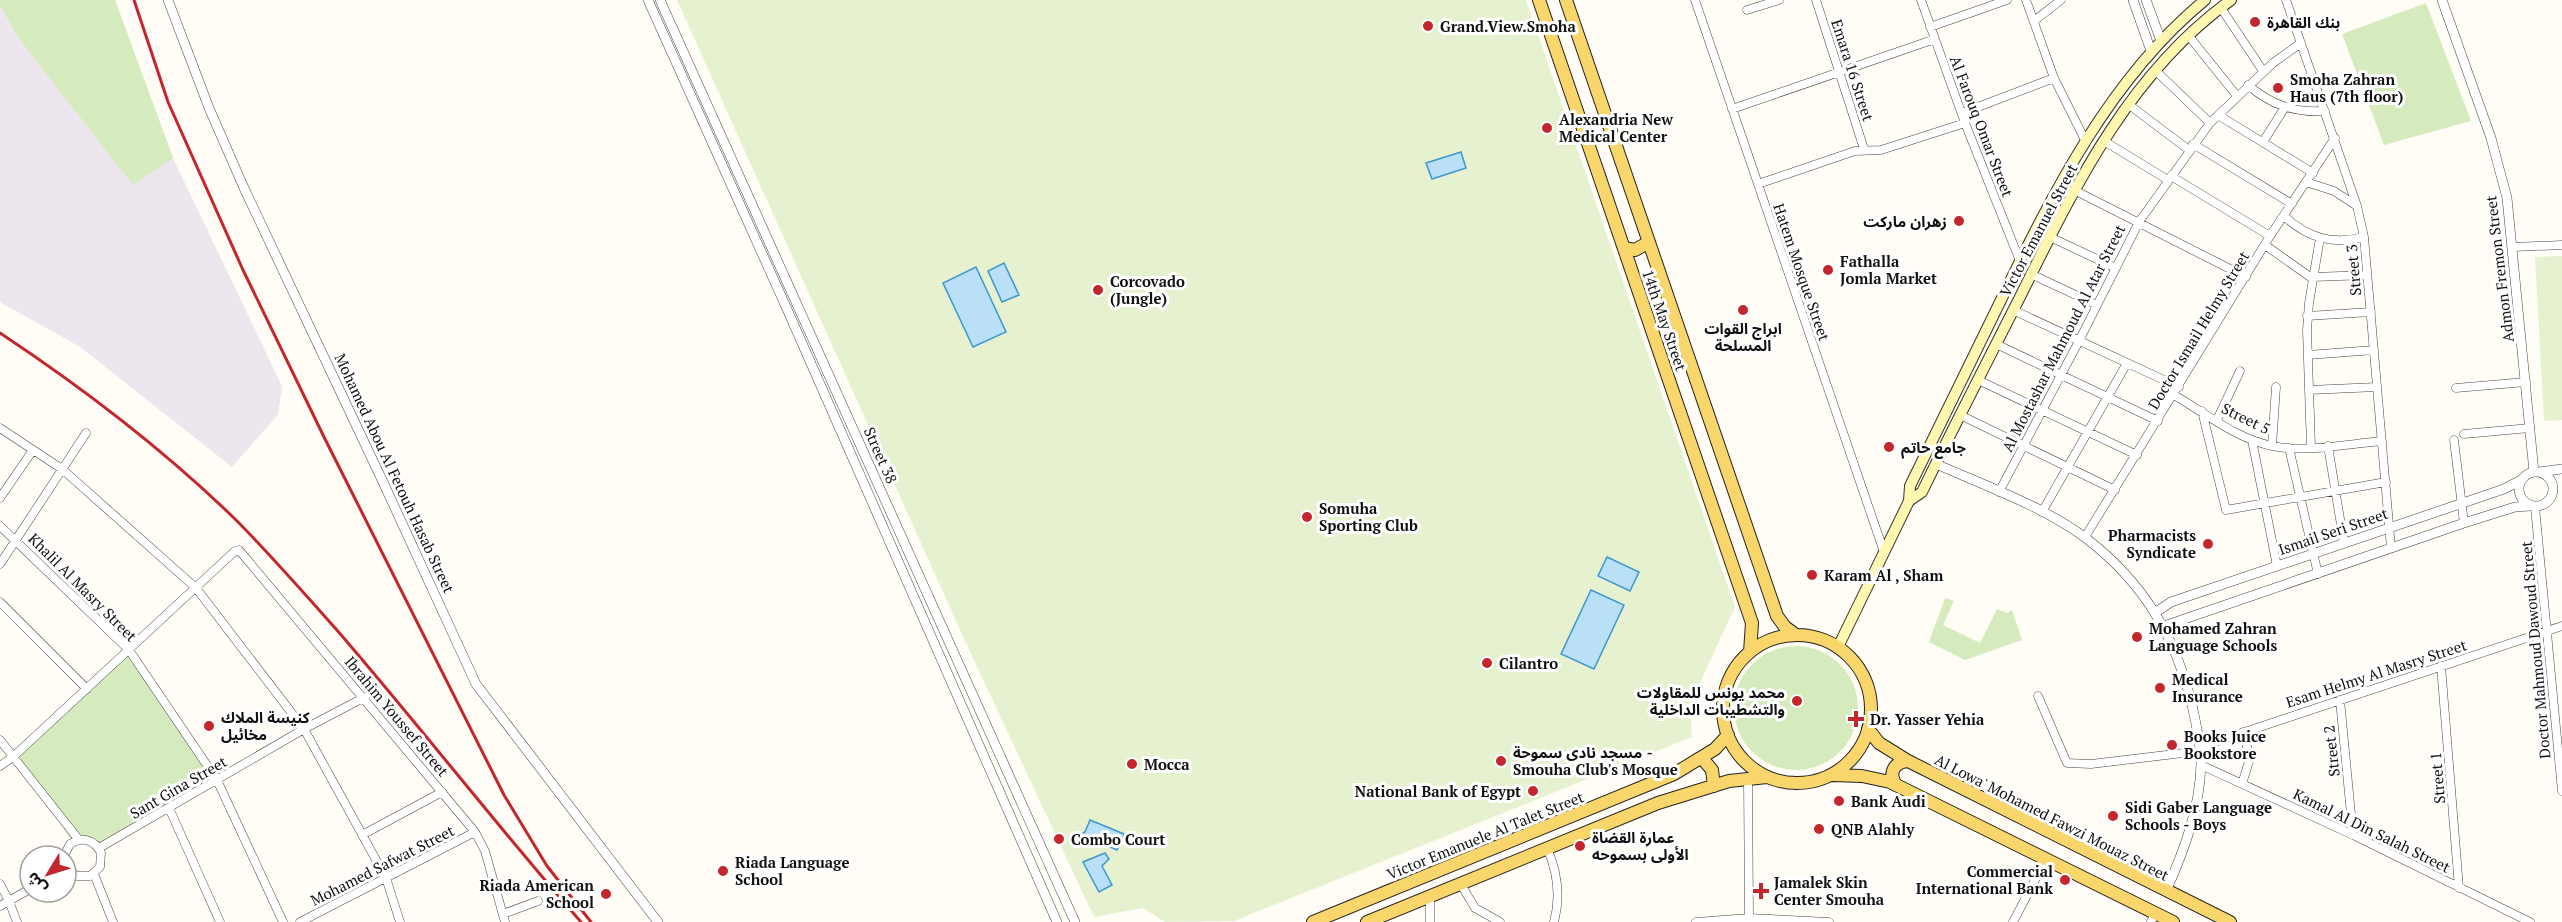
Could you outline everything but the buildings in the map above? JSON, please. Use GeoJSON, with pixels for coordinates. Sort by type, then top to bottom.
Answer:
{"type":"FeatureCollection","features":[{"type":"Feature","properties":{"kind":"main road","name":"14th May Street"},"geometry":{"type":"LineString","coordinates":[[1539,0],[1752,624],[1750,652]]}},
{"type":"Feature","properties":{"kind":"main road","name":"14th May Street"},"geometry":{"type":"LineString","coordinates":[[1566,0],[1777,616],[1785,627],[1796,635]]}},
{"type":"Feature","properties":{"kind":"main road","name":"Victor Emanuel Street"},"geometry":{"type":"LineString","coordinates":[[1910,501],[1910,486],[2020,261],[2086,142],[2118,93],[2151,51],[2205,0]]}},
{"type":"Feature","properties":{"kind":"main road","name":"Victor Emanuel Street"},"geometry":{"type":"LineString","coordinates":[[1838,647],[1910,501],[1922,492],[2074,190],[2128,104],[2155,70],[2186,37],[2231,0]]}},
{"type":"Feature","properties":{"kind":"main road"},"geometry":{"type":"LineString","coordinates":[[2174,27],[2186,37]]}},
{"type":"Feature","properties":{"kind":"main road"},"geometry":{"type":"LineString","coordinates":[[1624,248],[1635,250],[1649,242]]}},
{"type":"Feature","properties":{"kind":"main road"},"geometry":{"type":"LineString","coordinates":[[1767,777],[1743,759],[1728,735],[1723,716],[1724,696],[1730,677],[1738,663],[1750,652],[1768,641],[1796,635],[1811,636],[1838,647],[1854,663],[1866,682],[1871,713],[1864,740],[1851,759],[1831,775]]}},
{"type":"Feature","properties":{"kind":"main road","name":"Al Lowa' Mohamed Fawzi Mouaz Street"},"geometry":{"type":"LineString","coordinates":[[1868,729],[1880,743],[1908,761],[2230,922]]}},
{"type":"Feature","properties":{"kind":"main road","name":"Victor Emanuele Al Talet Street"},"geometry":{"type":"LineString","coordinates":[[1313,922],[1674,774],[1715,749],[1728,735]]}},
{"type":"Feature","properties":{"kind":"main road"},"geometry":{"type":"LineString","coordinates":[[1702,758],[1712,770],[1714,786]]}},
{"type":"Feature","properties":{"kind":"main road"},"geometry":{"type":"LineString","coordinates":[[1896,785],[1892,774],[1893,769],[1902,761],[1908,761]]}},
{"type":"Feature","properties":{"kind":"main road"},"geometry":{"type":"LineString","coordinates":[[1367,922],[1658,803],[1748,778],[1767,777],[1794,783],[1808,782],[1831,775],[1875,778],[1896,785],[2046,859],[2153,918],[2173,922]]}},
{"type":"Feature","properties":{"kind":"street","name":"Mohamed Abou Al Fetouh Hasab Street"},"geometry":{"type":"LineString","coordinates":[[168,0],[208,108],[244,188],[476,684],[658,922]]}},
{"type":"Feature","properties":{"kind":"street","name":"Street 38"},"geometry":{"type":"LineString","coordinates":[[648,0],[1057,922]]}},
{"type":"Feature","properties":{"kind":"street","name":"Street 38"},"geometry":{"type":"LineString","coordinates":[[660,0],[1075,922]]}},
{"type":"Feature","properties":{"kind":"street","name":"Hatem Mosque Street"},"geometry":{"type":"LineString","coordinates":[[1695,0],[1884,552]]}},
{"type":"Feature","properties":{"kind":"street"},"geometry":{"type":"LineString","coordinates":[[1747,10],[1779,0]]}},
{"type":"Feature","properties":{"kind":"street","name":"Emara 16 Street"},"geometry":{"type":"LineString","coordinates":[[1816,0],[1864,149]]}},
{"type":"Feature","properties":{"kind":"street","name":"Al Farouq Omar Street"},"geometry":{"type":"LineString","coordinates":[[1921,0],[1965,123],[2020,261]]}},
{"type":"Feature","properties":{"kind":"street"},"geometry":{"type":"LineString","coordinates":[[1930,27],[2007,0]]}},
{"type":"Feature","properties":{"kind":"street"},"geometry":{"type":"LineString","coordinates":[[2026,0],[2054,78],[2086,142]]}},
{"type":"Feature","properties":{"kind":"street"},"geometry":{"type":"LineString","coordinates":[[2034,21],[2061,0]]}},
{"type":"Feature","properties":{"kind":"street"},"geometry":{"type":"LineString","coordinates":[[2133,0],[2151,51]]}},
{"type":"Feature","properties":{"kind":"street"},"geometry":{"type":"LineString","coordinates":[[2146,0],[2161,41]]}},
{"type":"Feature","properties":{"kind":"street","name":"Street 3"},"geometry":{"type":"LineString","coordinates":[[2286,0],[2335,138],[2357,206],[2364,237],[2391,548]]}},
{"type":"Feature","properties":{"kind":"street","name":"Admon Fremon Street"},"geometry":{"type":"LineString","coordinates":[[2442,0],[2501,174],[2513,247],[2530,428],[2537,472]]}},
{"type":"Feature","properties":{"kind":"street"},"geometry":{"type":"LineString","coordinates":[[2221,8],[2264,71]]}},
{"type":"Feature","properties":{"kind":"street"},"geometry":{"type":"LineString","coordinates":[[2186,37],[2237,96]]}},
{"type":"Feature","properties":{"kind":"street"},"geometry":{"type":"LineString","coordinates":[[1732,109],[1935,39]]}},
{"type":"Feature","properties":{"kind":"street","name":"Al Mostashar Mahmoud Al Atar Street"},"geometry":{"type":"LineString","coordinates":[[1999,492],[2139,222],[2210,123],[2248,85],[2301,43]]}},
{"type":"Feature","properties":{"kind":"street"},"geometry":{"type":"LineString","coordinates":[[2155,70],[2210,123]]}},
{"type":"Feature","properties":{"kind":"street"},"geometry":{"type":"LineString","coordinates":[[1962,113],[2054,78]]}},
{"type":"Feature","properties":{"kind":"street"},"geometry":{"type":"LineString","coordinates":[[2248,85],[2259,94],[2285,107],[2312,112],[2325,111]]}},
{"type":"Feature","properties":{"kind":"street"},"geometry":{"type":"LineString","coordinates":[[2128,104],[2191,147],[2292,204]]}},
{"type":"Feature","properties":{"kind":"street"},"geometry":{"type":"LineString","coordinates":[[2262,142],[2285,107]]}},
{"type":"Feature","properties":{"kind":"street"},"geometry":{"type":"LineString","coordinates":[[2218,115],[2313,173]]}},
{"type":"Feature","properties":{"kind":"street"},"geometry":{"type":"LineString","coordinates":[[1758,184],[1864,149],[1881,150],[1965,123]]}},
{"type":"Feature","properties":{"kind":"street","name":"Doctor Ismail Helmy Street"},"geometry":{"type":"LineString","coordinates":[[2085,537],[2270,236],[2335,138]]}},
{"type":"Feature","properties":{"kind":"street"},"geometry":{"type":"LineString","coordinates":[[2104,141],[2270,236]]}},
{"type":"Feature","properties":{"kind":"street"},"geometry":{"type":"LineString","coordinates":[[2307,182],[2334,191],[2357,206]]}},
{"type":"Feature","properties":{"kind":"street"},"geometry":{"type":"LineString","coordinates":[[2074,190],[2246,277]]}},
{"type":"Feature","properties":{"kind":"street"},"geometry":{"type":"LineString","coordinates":[[738,201],[749,196]]}},
{"type":"Feature","properties":{"kind":"street"},"geometry":{"type":"LineString","coordinates":[[2284,216],[2295,226],[2320,238],[2349,240],[2364,237]]}},
{"type":"Feature","properties":{"kind":"street"},"geometry":{"type":"LineString","coordinates":[[2050,237],[2116,268]]}},
{"type":"Feature","properties":{"kind":"street"},"geometry":{"type":"LineString","coordinates":[[2312,447],[2307,316],[2320,238]]}},
{"type":"Feature","properties":{"kind":"street"},"geometry":{"type":"LineString","coordinates":[[2265,245],[2313,278],[2367,275]]}},
{"type":"Feature","properties":{"kind":"street"},"geometry":{"type":"LineString","coordinates":[[2513,247],[2562,245]]}},
{"type":"Feature","properties":{"kind":"street"},"geometry":{"type":"LineString","coordinates":[[2031,274],[2097,305]]}},
{"type":"Feature","properties":{"kind":"street"},"geometry":{"type":"LineString","coordinates":[[2013,310],[2179,387]]}},
{"type":"Feature","properties":{"kind":"street"},"geometry":{"type":"LineString","coordinates":[[2307,316],[2371,312]]}},
{"type":"Feature","properties":{"kind":"street"},"geometry":{"type":"LineString","coordinates":[[1996,344],[2158,421]]}},
{"type":"Feature","properties":{"kind":"street"},"geometry":{"type":"LineString","coordinates":[[2308,355],[2374,350]]}},
{"type":"Feature","properties":{"kind":"street"},"geometry":{"type":"LineString","coordinates":[[2042,512],[2127,363]]}},
{"type":"Feature","properties":{"kind":"street"},"geometry":{"type":"LineString","coordinates":[[2217,420],[2240,371]]}},
{"type":"Feature","properties":{"kind":"street"},"geometry":{"type":"LineString","coordinates":[[1978,380],[2137,455]]}},
{"type":"Feature","properties":{"kind":"street"},"geometry":{"type":"LineString","coordinates":[[2456,388],[2526,382]]}},
{"type":"Feature","properties":{"kind":"street"},"geometry":{"type":"LineString","coordinates":[[2271,446],[2276,387]]}},
{"type":"Feature","properties":{"kind":"street"},"geometry":{"type":"LineString","coordinates":[[2309,390],[2377,387]]}},
{"type":"Feature","properties":{"kind":"street","name":"Street 5"},"geometry":{"type":"LineString","coordinates":[[2174,395],[2252,440],[2271,446],[2312,447],[2382,441]]}},
{"type":"Feature","properties":{"kind":"street"},"geometry":{"type":"LineString","coordinates":[[2202,411],[2224,509],[2265,504],[2386,482]]}},
{"type":"Feature","properties":{"kind":"street"},"geometry":{"type":"LineString","coordinates":[[1960,415],[2115,490]]}},
{"type":"Feature","properties":{"kind":"street"},"geometry":{"type":"LineString","coordinates":[[0,428],[62,469],[196,588],[304,729],[386,878],[400,922]]}},
{"type":"Feature","properties":{"kind":"street"},"geometry":{"type":"LineString","coordinates":[[2464,434],[2530,428]]}},
{"type":"Feature","properties":{"kind":"street"},"geometry":{"type":"LineString","coordinates":[[0,564],[86,433]]}},
{"type":"Feature","properties":{"kind":"street"},"geometry":{"type":"LineString","coordinates":[[2252,440],[2277,566]]}},
{"type":"Feature","properties":{"kind":"street"},"geometry":{"type":"LineString","coordinates":[[2454,440],[2464,523]]}},
{"type":"Feature","properties":{"kind":"street"},"geometry":{"type":"LineString","coordinates":[[2328,446],[2344,543]]}},
{"type":"Feature","properties":{"kind":"street"},"geometry":{"type":"LineString","coordinates":[[2289,448],[2318,574]]}},
{"type":"Feature","properties":{"kind":"street"},"geometry":{"type":"LineString","coordinates":[[0,498],[33,450]]}},
{"type":"Feature","properties":{"kind":"street"},"geometry":{"type":"LineString","coordinates":[[1936,464],[2042,512],[2085,537],[2122,570],[2156,612],[2187,688],[2200,749],[2201,765],[2194,815],[2187,841],[2166,891]]}},
{"type":"Feature","properties":{"kind":"street"},"geometry":{"type":"LineString","coordinates":[[2532,506],[2519,495],[2521,480],[2537,472],[2562,469]]}},
{"type":"Feature","properties":{"kind":"street"},"geometry":{"type":"LineString","coordinates":[[2537,472],[2551,482],[2552,495]]}},
{"type":"Feature","properties":{"kind":"street","name":"Ismail Seri Street"},"geometry":{"type":"LineString","coordinates":[[2156,612],[2167,604],[2509,487],[2521,480]]}},
{"type":"Feature","properties":{"kind":"street"},"geometry":{"type":"LineString","coordinates":[[2164,627],[2464,523],[2515,507],[2544,504],[2562,488]]}},
{"type":"Feature","properties":{"kind":"street","name":"Doctor Mahmoud Dawoud Street"},"geometry":{"type":"LineString","coordinates":[[2532,506],[2547,631],[2562,791]]}},
{"type":"Feature","properties":{"kind":"street","name":"Khalil Al Masry Street"},"geometry":{"type":"LineString","coordinates":[[0,526],[129,650],[217,780],[283,922]]}},
{"type":"Feature","properties":{"kind":"street","name":"Ibrahim Youssef Street"},"geometry":{"type":"LineString","coordinates":[[196,588],[235,551],[241,550],[475,832],[483,844],[504,918]]}},
{"type":"Feature","properties":{"kind":"street"},"geometry":{"type":"LineString","coordinates":[[2237,579],[2244,599]]}},
{"type":"Feature","properties":{"kind":"street"},"geometry":{"type":"LineString","coordinates":[[0,766],[14,756],[196,588]]}},
{"type":"Feature","properties":{"kind":"street"},"geometry":{"type":"LineString","coordinates":[[0,602],[87,688]]}},
{"type":"Feature","properties":{"kind":"street","name":"Esam Helmy Al Masry Street"},"geometry":{"type":"LineString","coordinates":[[2038,696],[2064,758],[2070,764],[2091,764],[2200,749],[2243,732],[2562,626]]}},
{"type":"Feature","properties":{"kind":"street","name":"Street 1"},"geometry":{"type":"LineString","coordinates":[[2441,666],[2459,888]]}},
{"type":"Feature","properties":{"kind":"street","name":"Sant Gina Street"},"geometry":{"type":"LineString","coordinates":[[99,848],[304,729],[364,698]]}},
{"type":"Feature","properties":{"kind":"street","name":"Street 2"},"geometry":{"type":"LineString","coordinates":[[2340,700],[2353,835]]}},
{"type":"Feature","properties":{"kind":"street"},"geometry":{"type":"LineString","coordinates":[[2242,784],[2250,758],[2243,732]]}},
{"type":"Feature","properties":{"kind":"street"},"geometry":{"type":"LineString","coordinates":[[0,740],[79,840]]}},
{"type":"Feature","properties":{"kind":"street","name":"Kamal Al Din Salah Street"},"geometry":{"type":"LineString","coordinates":[[2201,765],[2353,835],[2530,922]]}},
{"type":"Feature","properties":{"kind":"street"},"geometry":{"type":"LineString","coordinates":[[1748,778],[1749,918]]}},
{"type":"Feature","properties":{"kind":"street"},"geometry":{"type":"LineString","coordinates":[[362,835],[442,792]]}},
{"type":"Feature","properties":{"kind":"street"},"geometry":{"type":"LineString","coordinates":[[169,808],[220,922]]}},
{"type":"Feature","properties":{"kind":"street","name":"Mohamed Safwat Street"},"geometry":{"type":"LineString","coordinates":[[300,922],[475,832]]}},
{"type":"Feature","properties":{"kind":"street"},"geometry":{"type":"LineString","coordinates":[[70,844],[79,840],[89,840],[99,848],[102,862],[94,874],[81,877],[78,875]]}},
{"type":"Feature","properties":{"kind":"street"},"geometry":{"type":"LineString","coordinates":[[1547,848],[1558,884],[1554,922]]}},
{"type":"Feature","properties":{"kind":"street"},"geometry":{"type":"LineString","coordinates":[[2013,922],[2046,859]]}},
{"type":"Feature","properties":{"kind":"street"},"geometry":{"type":"LineString","coordinates":[[94,874],[113,922]]}},
{"type":"Feature","properties":{"kind":"street"},"geometry":{"type":"LineString","coordinates":[[1460,883],[1475,908],[1500,922]]}},
{"type":"Feature","properties":{"kind":"street"},"geometry":{"type":"LineString","coordinates":[[0,884],[17,922]]}},
{"type":"Feature","properties":{"kind":"street"},"geometry":{"type":"LineString","coordinates":[[1430,895],[1430,922]]}},
{"type":"Feature","properties":{"kind":"street"},"geometry":{"type":"LineString","coordinates":[[0,906],[18,896]]}},
{"type":"Feature","properties":{"kind":"street"},"geometry":{"type":"LineString","coordinates":[[504,918],[538,901]]}},
{"type":"Feature","properties":{"kind":"street"},"geometry":{"type":"LineString","coordinates":[[1696,922],[1749,918],[1829,922]]}},
{"type":"Feature","properties":{"kind":"shaded area"},"geometry":{"type":"Polygon","coordinates":[[[0,0],[115,0],[173,158],[282,386],[278,415],[232,467],[80,347],[0,302],[0,0]]]}},
{"type":"Feature","properties":{"kind":"green space"},"geometry":{"type":"Polygon","coordinates":[[[0,0],[115,0],[173,158],[133,185],[19,39],[0,5],[0,0]]]}},
{"type":"Feature","properties":{"kind":"green space","name":"Somuha Sporting Club"},"geometry":{"type":"Polygon","coordinates":[[[677,0],[1526,0],[1735,607],[1690,704],[1692,737],[1234,921],[1165,922],[1143,908],[1094,917],[965,641],[677,0]]]}},
{"type":"Feature","properties":{"kind":"green space"},"geometry":{"type":"Polygon","coordinates":[[[2426,3],[2471,121],[2384,145],[2342,34],[2426,3]]]}},
{"type":"Feature","properties":{"kind":"green space"},"geometry":{"type":"Polygon","coordinates":[[[2562,256],[2562,420],[2544,421],[2535,257],[2562,256]]]}},
{"type":"Feature","properties":{"kind":"green space"},"geometry":{"type":"Polygon","coordinates":[[[1945,598],[1954,601],[1943,625],[1980,643],[1997,609],[2007,613],[2012,610],[2022,640],[1965,660],[1929,642],[1945,598]]]}},
{"type":"Feature","properties":{"kind":"green space"},"geometry":{"type":"Polygon","coordinates":[[[1796,646],[1820,651],[1840,664],[1853,684],[1858,708],[1853,732],[1840,752],[1820,765],[1796,770],[1772,765],[1752,752],[1739,732],[1734,708],[1739,684],[1752,664],[1772,651],[1796,646]]]}},
{"type":"Feature","properties":{"kind":"green space"},"geometry":{"type":"Polygon","coordinates":[[[127,652],[217,780],[98,847],[94,842],[73,842],[12,756],[127,652]]]}},
{"type":"Feature","properties":{"kind":"water"},"geometry":{"type":"Polygon","coordinates":[[[1461,152],[1466,168],[1432,179],[1426,163],[1461,152]]]}},
{"type":"Feature","properties":{"kind":"water"},"geometry":{"type":"Polygon","coordinates":[[[1004,263],[1019,295],[1002,302],[988,271],[1004,263]]]}},
{"type":"Feature","properties":{"kind":"water"},"geometry":{"type":"Polygon","coordinates":[[[976,267],[1006,332],[973,347],[943,283],[976,267]]]}},
{"type":"Feature","properties":{"kind":"water"},"geometry":{"type":"Polygon","coordinates":[[[1607,557],[1639,572],[1630,591],[1598,576],[1607,557]]]}},
{"type":"Feature","properties":{"kind":"water"},"geometry":{"type":"Polygon","coordinates":[[[1591,590],[1624,605],[1594,669],[1561,654],[1591,590]]]}},
{"type":"Feature","properties":{"kind":"water"},"geometry":{"type":"Polygon","coordinates":[[[1090,820],[1124,834],[1117,850],[1092,839],[1087,845],[1079,843],[1077,838],[1079,834],[1085,832],[1090,820]]]}},
{"type":"Feature","properties":{"kind":"water"},"geometry":{"type":"Polygon","coordinates":[[[1105,853],[1109,859],[1102,866],[1112,885],[1099,892],[1083,862],[1105,853]]]}},
{"type":"Feature","properties":{"kind":"railway"},"geometry":{"type":"LineString","coordinates":[[134,0],[168,102],[243,270],[324,437],[504,795],[547,866],[591,922]]}},
{"type":"Feature","properties":{"kind":"railway"},"geometry":{"type":"LineString","coordinates":[[0,333],[62,375],[122,420],[180,468],[235,519],[336,629],[581,922]]}},
{"type":"Feature","properties":{"kind":"place","name":"بنك القاهرة"},"geometry":{"type":"Point","coordinates":[2255,22]}},
{"type":"Feature","properties":{"kind":"place","name":"Grand.View.Smoha"},"geometry":{"type":"Point","coordinates":[1428,26]}},
{"type":"Feature","properties":{"kind":"place","name":"Smoha Zahran Haus (7th floor)"},"geometry":{"type":"Point","coordinates":[2278,88]}},
{"type":"Feature","properties":{"kind":"place","name":"Alexandria New Medical Center"},"geometry":{"type":"Point","coordinates":[1547,128]}},
{"type":"Feature","properties":{"kind":"place","name":"زهران ماركت"},"geometry":{"type":"Point","coordinates":[1959,221]}},
{"type":"Feature","properties":{"kind":"place","name":"Fathalla Jomla Market"},"geometry":{"type":"Point","coordinates":[1828,270]}},
{"type":"Feature","properties":{"kind":"place","name":"Corcovado (Jungle)"},"geometry":{"type":"Point","coordinates":[1098,290]}},
{"type":"Feature","properties":{"kind":"place","name":"ابراج القوات المسلحة"},"geometry":{"type":"Point","coordinates":[1743,310]}},
{"type":"Feature","properties":{"kind":"place","name":"جامع حاتم"},"geometry":{"type":"Point","coordinates":[1889,447]}},
{"type":"Feature","properties":{"kind":"place","name":"Somuha Sporting Club"},"geometry":{"type":"Point","coordinates":[1307,517]}},
{"type":"Feature","properties":{"kind":"place","name":"Pharmacists Syndicate"},"geometry":{"type":"Point","coordinates":[2208,544]}},
{"type":"Feature","properties":{"kind":"place","name":"Karam Al , Sham"},"geometry":{"type":"Point","coordinates":[1812,575]}},
{"type":"Feature","properties":{"kind":"place","name":"Mohamed Zahran Language Schools"},"geometry":{"type":"Point","coordinates":[2137,637]}},
{"type":"Feature","properties":{"kind":"place","name":"Cilantro"},"geometry":{"type":"Point","coordinates":[1487,663]}},
{"type":"Feature","properties":{"kind":"place","name":"Medical Insurance"},"geometry":{"type":"Point","coordinates":[2160,688]}},
{"type":"Feature","properties":{"kind":"place","name":"محمد يونس للمقاولات والتشطيبات الداخلية"},"geometry":{"type":"Point","coordinates":[1797,701]}},
{"type":"Feature","properties":{"kind":"place","name":"Dr. Yasser Yehia"},"geometry":{"type":"Point","coordinates":[1856,719]}},
{"type":"Feature","properties":{"kind":"place","name":"كنيسة الملاك مخائيل"},"geometry":{"type":"Point","coordinates":[209,726]}},
{"type":"Feature","properties":{"kind":"place","name":"Books Juice Bookstore"},"geometry":{"type":"Point","coordinates":[2172,745]}},
{"type":"Feature","properties":{"kind":"place","name":"مسجد نادى سموحة - Smouha Club's Mosque"},"geometry":{"type":"Point","coordinates":[1501,761]}},
{"type":"Feature","properties":{"kind":"place","name":"Mocca"},"geometry":{"type":"Point","coordinates":[1132,764]}},
{"type":"Feature","properties":{"kind":"place","name":"National Bank of Egypt"},"geometry":{"type":"Point","coordinates":[1533,791]}},
{"type":"Feature","properties":{"kind":"place","name":"Bank Audi"},"geometry":{"type":"Point","coordinates":[1839,801]}},
{"type":"Feature","properties":{"kind":"place","name":"Sidi Gaber Language Schools - Boys"},"geometry":{"type":"Point","coordinates":[2113,816]}},
{"type":"Feature","properties":{"kind":"place","name":"QNB Alahly"},"geometry":{"type":"Point","coordinates":[1819,829]}},
{"type":"Feature","properties":{"kind":"place","name":"Combo Court"},"geometry":{"type":"Point","coordinates":[1059,839]}},
{"type":"Feature","properties":{"kind":"place","name":"عمارة القضاة الأولى بسموحه"},"geometry":{"type":"Point","coordinates":[1580,846]}},
{"type":"Feature","properties":{"kind":"place","name":"Riada Language School"},"geometry":{"type":"Point","coordinates":[723,871]}},
{"type":"Feature","properties":{"kind":"place","name":"Commercial International Bank"},"geometry":{"type":"Point","coordinates":[2065,880]}},
{"type":"Feature","properties":{"kind":"place","name":"Jamalek Skin Center Smouha"},"geometry":{"type":"Point","coordinates":[1761,891]}},
{"type":"Feature","properties":{"kind":"place","name":"Riada American School"},"geometry":{"type":"Point","coordinates":[606,894]}}]}
